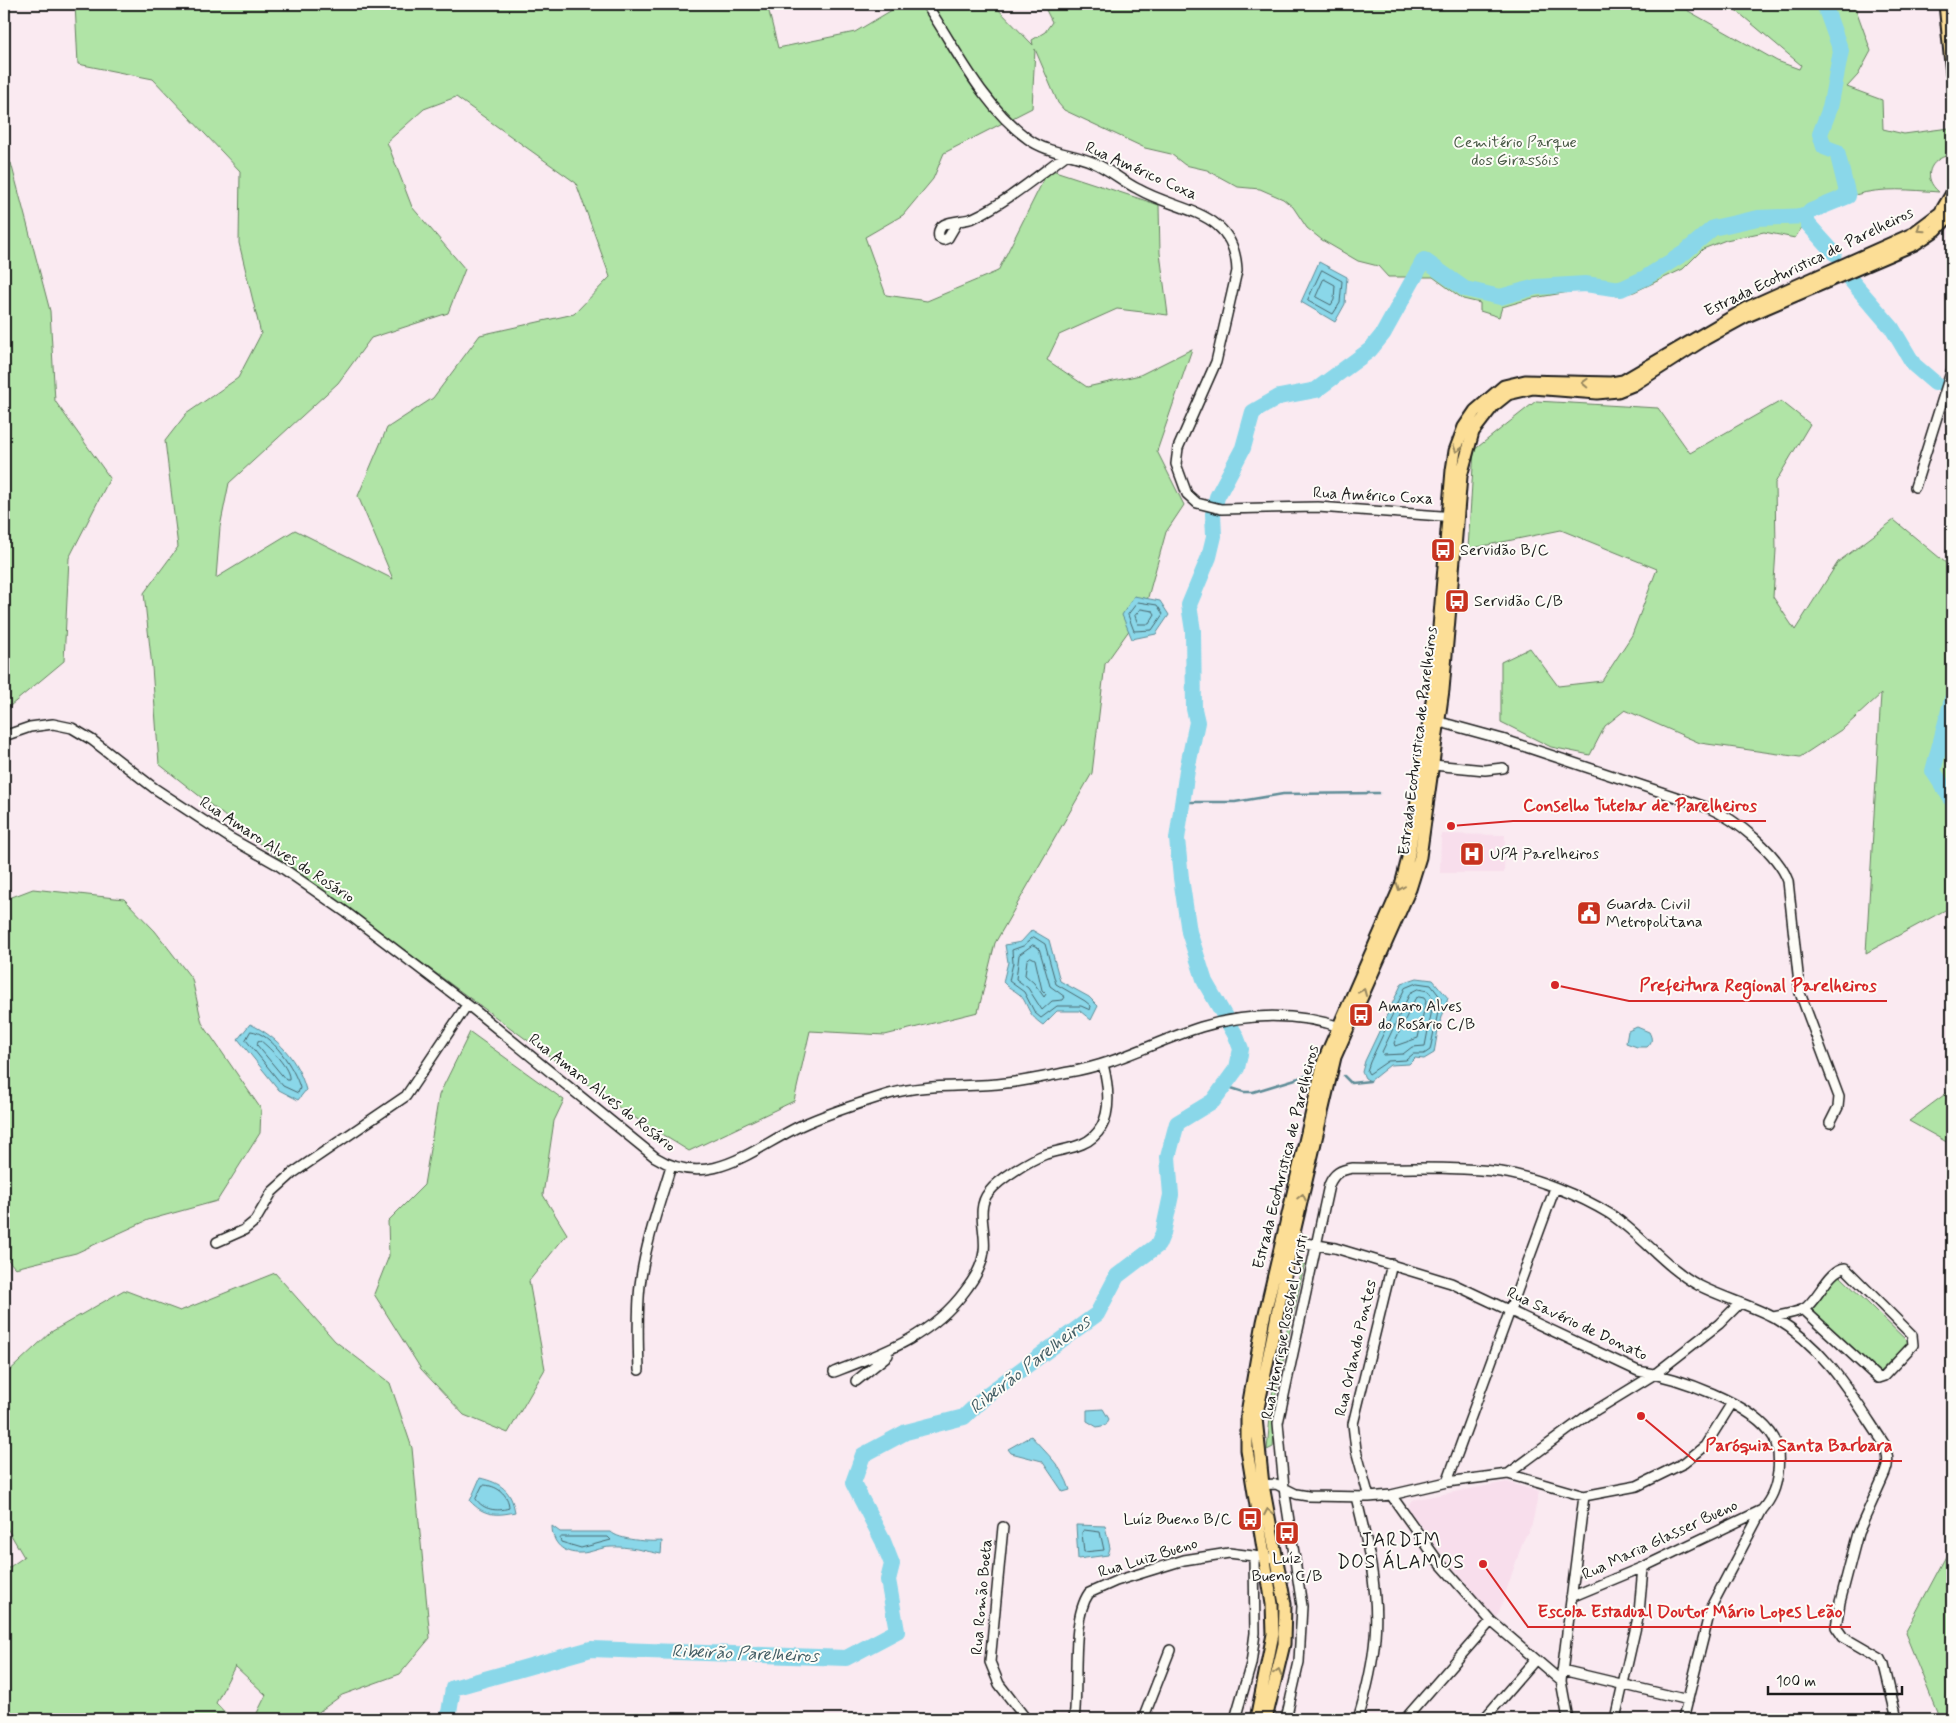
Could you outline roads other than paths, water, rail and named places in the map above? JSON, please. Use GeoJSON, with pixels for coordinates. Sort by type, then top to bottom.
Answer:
{"type":"FeatureCollection","features":[{"type":"Feature","properties":{"kind":"main road"},"geometry":{"type":"LineString","coordinates":[[1945,4],[1952,74]]}},
{"type":"Feature","properties":{"kind":"main road","name":"Estrada Ecoturistica de Parelheiros"},"geometry":{"type":"LineString","coordinates":[[1342,1028],[1401,885],[1416,818],[1439,689],[1453,517],[1452,470],[1464,428],[1475,411],[1500,389],[1525,381],[1610,383],[1623,380],[1750,306],[1912,234],[1940,213],[1952,195]]}},
{"type":"Feature","properties":{"kind":"main road","name":"Estrada Ecoturistica de Parelheiros"},"geometry":{"type":"LineString","coordinates":[[1453,517],[1461,476],[1473,432],[1493,406],[1508,394],[1533,388],[1597,393],[1618,391],[1633,385],[1706,339],[1747,316],[1915,244],[1936,230],[1952,214]]}},
{"type":"Feature","properties":{"kind":"main road","name":"Estrada Ecoturistica de Parelheiros"},"geometry":{"type":"LineString","coordinates":[[1256,1719],[1274,1634],[1258,1485],[1247,1450],[1247,1414],[1263,1322],[1287,1240],[1318,1082],[1416,872],[1440,722],[1439,689]]}},
{"type":"Feature","properties":{"kind":"main road","name":"Estrada Ecoturistica de Parelheiros"},"geometry":{"type":"LineString","coordinates":[[1266,1554],[1285,1604],[1284,1644],[1266,1719]]}},
{"type":"Feature","properties":{"kind":"street","name":"Rua Américo Coxa"},"geometry":{"type":"LineString","coordinates":[[926,4],[977,86],[1014,127],[1030,140],[1066,155],[1092,161],[1138,189],[1205,216],[1226,232],[1236,256],[1237,271],[1216,362],[1178,448],[1176,464],[1187,494],[1197,503],[1221,509],[1318,507],[1453,517]]}},
{"type":"Feature","properties":{"kind":"street"},"geometry":{"type":"LineString","coordinates":[[958,221],[971,218],[996,206],[1066,155]]}},
{"type":"Feature","properties":{"kind":"street"},"geometry":{"type":"LineString","coordinates":[[1915,488],[1952,369]]}},
{"type":"Feature","properties":{"kind":"street"},"geometry":{"type":"LineString","coordinates":[[1440,722],[1510,742],[1709,808],[1732,819],[1770,854],[1785,873],[1788,880],[1800,992],[1839,1097],[1838,1107],[1830,1123]]}},
{"type":"Feature","properties":{"kind":"street","name":"Rua Amaro Alves do Rosário"},"geometry":{"type":"LineString","coordinates":[[4,736],[30,727],[53,724],[68,727],[97,743],[154,788],[313,889],[467,1005],[612,1120],[644,1149],[671,1166],[704,1170],[734,1162],[803,1125],[891,1094],[937,1086],[1006,1083],[1103,1064],[1203,1026],[1235,1019],[1282,1017],[1313,1020],[1342,1028]]}},
{"type":"Feature","properties":{"kind":"street"},"geometry":{"type":"LineString","coordinates":[[1433,765],[1485,770],[1503,768]]}},
{"type":"Feature","properties":{"kind":"street"},"geometry":{"type":"LineString","coordinates":[[216,1242],[244,1230],[255,1221],[281,1182],[406,1096],[467,1005]]}},
{"type":"Feature","properties":{"kind":"street"},"geometry":{"type":"LineString","coordinates":[[856,1381],[894,1350],[934,1324],[958,1301],[981,1266],[986,1242],[982,1204],[990,1190],[1010,1175],[1045,1155],[1084,1144],[1096,1135],[1104,1125],[1108,1112],[1107,1080],[1103,1064]]}},
{"type":"Feature","properties":{"kind":"street"},"geometry":{"type":"LineString","coordinates":[[639,1370],[638,1315],[640,1284],[656,1215],[671,1166]]}},
{"type":"Feature","properties":{"kind":"street","name":"Rua Henrique Roschel Christi"},"geometry":{"type":"LineString","coordinates":[[1286,1719],[1299,1662],[1302,1606],[1278,1438],[1280,1406],[1328,1190],[1334,1174],[1343,1169],[1353,1168],[1471,1170],[1514,1175],[1555,1188]]}},
{"type":"Feature","properties":{"kind":"street"},"geometry":{"type":"LineString","coordinates":[[1447,1482],[1555,1188],[1610,1215],[1672,1266],[1698,1284],[1773,1318],[1811,1343],[1827,1360],[1885,1445],[1889,1464],[1858,1534],[1840,1602],[1836,1627],[1842,1637],[1881,1659],[1897,1719]]}},
{"type":"Feature","properties":{"kind":"street","name":"Rua Savério de Donato"},"geometry":{"type":"LineString","coordinates":[[1287,1240],[1316,1244],[1392,1264],[1451,1283],[1638,1371],[1655,1374],[1732,1403],[1765,1426],[1777,1447],[1778,1468],[1776,1488],[1772,1499],[1762,1510],[1711,1606],[1683,1719]]}},
{"type":"Feature","properties":{"kind":"street","name":"Rua Orlando Pontes"},"geometry":{"type":"LineString","coordinates":[[1368,1497],[1356,1450],[1353,1424],[1392,1264]]}},
{"type":"Feature","properties":{"kind":"street"},"geometry":{"type":"LineString","coordinates":[[1773,1318],[1803,1309],[1810,1304],[1835,1273],[1845,1268],[1912,1335],[1913,1345],[1884,1376],[1878,1378],[1803,1309]]}},
{"type":"Feature","properties":{"kind":"street"},"geometry":{"type":"LineString","coordinates":[[1508,1474],[1588,1415],[1655,1374],[1719,1324],[1740,1303]]}},
{"type":"Feature","properties":{"kind":"street"},"geometry":{"type":"LineString","coordinates":[[834,1372],[894,1350]]}},
{"type":"Feature","properties":{"kind":"street"},"geometry":{"type":"LineString","coordinates":[[1258,1485],[1276,1484],[1296,1494],[1308,1496],[1368,1497],[1391,1495],[1447,1482],[1508,1474],[1584,1496],[1637,1486],[1684,1463],[1705,1446],[1732,1403]]}},
{"type":"Feature","properties":{"kind":"street"},"geometry":{"type":"LineString","coordinates":[[1391,1495],[1438,1561],[1491,1621],[1561,1682]]}},
{"type":"Feature","properties":{"kind":"street"},"geometry":{"type":"LineString","coordinates":[[1356,1496],[1367,1547],[1375,1618],[1371,1661],[1358,1719]]}},
{"type":"Feature","properties":{"kind":"street"},"geometry":{"type":"LineString","coordinates":[[1568,1719],[1561,1682],[1584,1496]]}},
{"type":"Feature","properties":{"kind":"street","name":"Rua Maria Glasser Bueno"},"geometry":{"type":"LineString","coordinates":[[1571,1597],[1643,1566],[1762,1510]]}},
{"type":"Feature","properties":{"kind":"street","name":"Rua Romão Boeta"},"geometry":{"type":"LineString","coordinates":[[1003,1527],[990,1662],[999,1684],[1026,1719]]}},
{"type":"Feature","properties":{"kind":"street","name":"Rua Luiz Bueno"},"geometry":{"type":"LineString","coordinates":[[1074,1719],[1082,1611],[1089,1593],[1116,1581],[1184,1560],[1229,1553],[1266,1554]]}},
{"type":"Feature","properties":{"kind":"street"},"geometry":{"type":"LineString","coordinates":[[1235,1719],[1251,1664],[1266,1554]]}},
{"type":"Feature","properties":{"kind":"street"},"geometry":{"type":"LineString","coordinates":[[1615,1719],[1638,1613],[1643,1566]]}},
{"type":"Feature","properties":{"kind":"street"},"geometry":{"type":"LineString","coordinates":[[1272,1604],[1302,1606]]}},
{"type":"Feature","properties":{"kind":"street"},"geometry":{"type":"LineString","coordinates":[[1405,1719],[1491,1621]]}},
{"type":"Feature","properties":{"kind":"street"},"geometry":{"type":"LineString","coordinates":[[1143,1719],[1170,1650]]}},
{"type":"Feature","properties":{"kind":"street"},"geometry":{"type":"LineString","coordinates":[[1484,1719],[1535,1660]]}},
{"type":"Feature","properties":{"kind":"street"},"geometry":{"type":"LineString","coordinates":[[1562,1670],[1688,1700]]}},
{"type":"Feature","properties":{"kind":"water"},"geometry":{"type":"Polygon","coordinates":[[[1319,262],[1347,277],[1345,304],[1335,322],[1301,302],[1319,262]]]}},
{"type":"Feature","properties":{"kind":"water"},"geometry":{"type":"Polygon","coordinates":[[[1134,596],[1160,601],[1169,615],[1156,634],[1132,639],[1122,615],[1134,596]]]}},
{"type":"Feature","properties":{"kind":"water"},"geometry":{"type":"Polygon","coordinates":[[[1032,930],[1049,940],[1060,981],[1089,997],[1098,1006],[1091,1020],[1080,1011],[1057,1011],[1043,1025],[1030,1012],[1022,997],[1003,982],[1008,962],[1005,945],[1021,942],[1032,930]]]}},
{"type":"Feature","properties":{"kind":"water"},"geometry":{"type":"Polygon","coordinates":[[[1417,978],[1433,980],[1448,998],[1438,1030],[1434,1053],[1424,1059],[1415,1058],[1409,1064],[1390,1065],[1370,1081],[1365,1078],[1362,1072],[1365,1061],[1402,983],[1417,978]]]}},
{"type":"Feature","properties":{"kind":"water"},"geometry":{"type":"Polygon","coordinates":[[[250,1024],[278,1043],[292,1059],[306,1090],[298,1100],[279,1090],[238,1039],[250,1024]]]}},
{"type":"Feature","properties":{"kind":"water"},"geometry":{"type":"Polygon","coordinates":[[[1637,1027],[1649,1032],[1651,1036],[1647,1047],[1637,1047],[1626,1043],[1628,1031],[1637,1027]]]}},
{"type":"Feature","properties":{"kind":"water"},"geometry":{"type":"Polygon","coordinates":[[[1103,1409],[1109,1419],[1106,1425],[1097,1427],[1087,1421],[1087,1410],[1103,1409]]]}},
{"type":"Feature","properties":{"kind":"water"},"geometry":{"type":"Polygon","coordinates":[[[1031,1436],[1059,1468],[1070,1490],[1063,1492],[1042,1461],[1011,1453],[1008,1449],[1031,1436]]]}},
{"type":"Feature","properties":{"kind":"water"},"geometry":{"type":"Polygon","coordinates":[[[480,1478],[494,1482],[504,1489],[511,1498],[515,1512],[491,1514],[475,1506],[470,1501],[480,1478]]]}},
{"type":"Feature","properties":{"kind":"water"},"geometry":{"type":"Polygon","coordinates":[[[1076,1525],[1105,1526],[1110,1548],[1108,1555],[1078,1559],[1076,1525]]]}},
{"type":"Feature","properties":{"kind":"water"},"geometry":{"type":"Polygon","coordinates":[[[552,1526],[560,1532],[611,1532],[627,1539],[662,1541],[661,1554],[617,1547],[607,1547],[585,1553],[569,1552],[556,1542],[552,1526]]]}},
{"type":"Feature","properties":{"kind":"waterway","name":"Ribeirão Parelheiros"},"geometry":{"type":"LineString","coordinates":[[448,1719],[453,1688],[591,1649],[846,1658],[897,1631],[888,1580],[892,1564],[883,1541],[853,1483],[863,1455],[906,1432],[964,1417],[988,1394],[1097,1314],[1117,1276],[1158,1245],[1163,1233],[1171,1195],[1168,1157],[1177,1123],[1213,1101],[1237,1068],[1241,1049],[1236,1036],[1205,982],[1189,932],[1177,839],[1187,770],[1197,722],[1194,709],[1193,631],[1189,605],[1209,557],[1214,536],[1213,514],[1217,497],[1243,448],[1253,412],[1279,397],[1316,390],[1370,350],[1383,334],[1424,260],[1465,289],[1500,297],[1536,287],[1585,284],[1621,289],[1645,278],[1684,253],[1713,228],[1758,218],[1806,216],[1811,211],[1848,196],[1837,152],[1824,147],[1820,134],[1830,108],[1841,51],[1824,4]]}},
{"type":"Feature","properties":{"kind":"waterway"},"geometry":{"type":"LineString","coordinates":[[1806,216],[1808,224],[1834,253]]}},
{"type":"Feature","properties":{"kind":"waterway"},"geometry":{"type":"LineString","coordinates":[[1849,278],[1892,328],[1914,365],[1935,383]]}},
{"type":"Feature","properties":{"kind":"waterway"},"geometry":{"type":"LineString","coordinates":[[1952,699],[1933,771],[1952,800]]}},
{"type":"Feature","properties":{"kind":"waterway"},"geometry":{"type":"LineString","coordinates":[[1182,802],[1235,802],[1283,794],[1379,793]]}},
{"type":"Feature","properties":{"kind":"waterway"},"geometry":{"type":"LineString","coordinates":[[1225,1086],[1244,1092],[1253,1092],[1312,1074]]}},
{"type":"Feature","properties":{"kind":"waterway"},"geometry":{"type":"LineString","coordinates":[[1344,1076],[1351,1083],[1370,1081]]}},
{"type":"Feature","properties":{"kind":"place","name":"Servidão B/C"},"geometry":{"type":"Point","coordinates":[1443,550]}},
{"type":"Feature","properties":{"kind":"place","name":"Servidão C/B"},"geometry":{"type":"Point","coordinates":[1457,601]}},
{"type":"Feature","properties":{"kind":"place","name":"Conselho Tutelar de Parelheiros"},"geometry":{"type":"Point","coordinates":[1451,826]}},
{"type":"Feature","properties":{"kind":"place","name":"UPA Parelheiros"},"geometry":{"type":"Point","coordinates":[1472,854]}},
{"type":"Feature","properties":{"kind":"place","name":"Guarda Civil Metropolitana"},"geometry":{"type":"Point","coordinates":[1589,913]}},
{"type":"Feature","properties":{"kind":"place","name":"Prefeitura Regional Parelheiros"},"geometry":{"type":"Point","coordinates":[1555,985]}},
{"type":"Feature","properties":{"kind":"place","name":"Amaro Alves do Rosário C/B"},"geometry":{"type":"Point","coordinates":[1361,1015]}},
{"type":"Feature","properties":{"kind":"place","name":"Paróquia Santa Barbara"},"geometry":{"type":"Point","coordinates":[1641,1416]}},
{"type":"Feature","properties":{"kind":"place","name":"Luíz Bueno B/C"},"geometry":{"type":"Point","coordinates":[1250,1519]}},
{"type":"Feature","properties":{"kind":"place","name":"Luíz Bueno C/B"},"geometry":{"type":"Point","coordinates":[1287,1533]}},
{"type":"Feature","properties":{"kind":"place","name":"Escola Estadual Doutor Mário Lopes Leão"},"geometry":{"type":"Point","coordinates":[1483,1564]}},
{"type":"Feature","properties":{"kind":"district","name":"JARDIM DOS ÁLAMOS"},"geometry":{"type":"Point","coordinates":[1401,1551]}},
{"type":"Feature","properties":{"kind":"park label","name":"Cemitério Parque dos Girassóis"},"geometry":{"type":"Point","coordinates":[1515,151]}}]}
